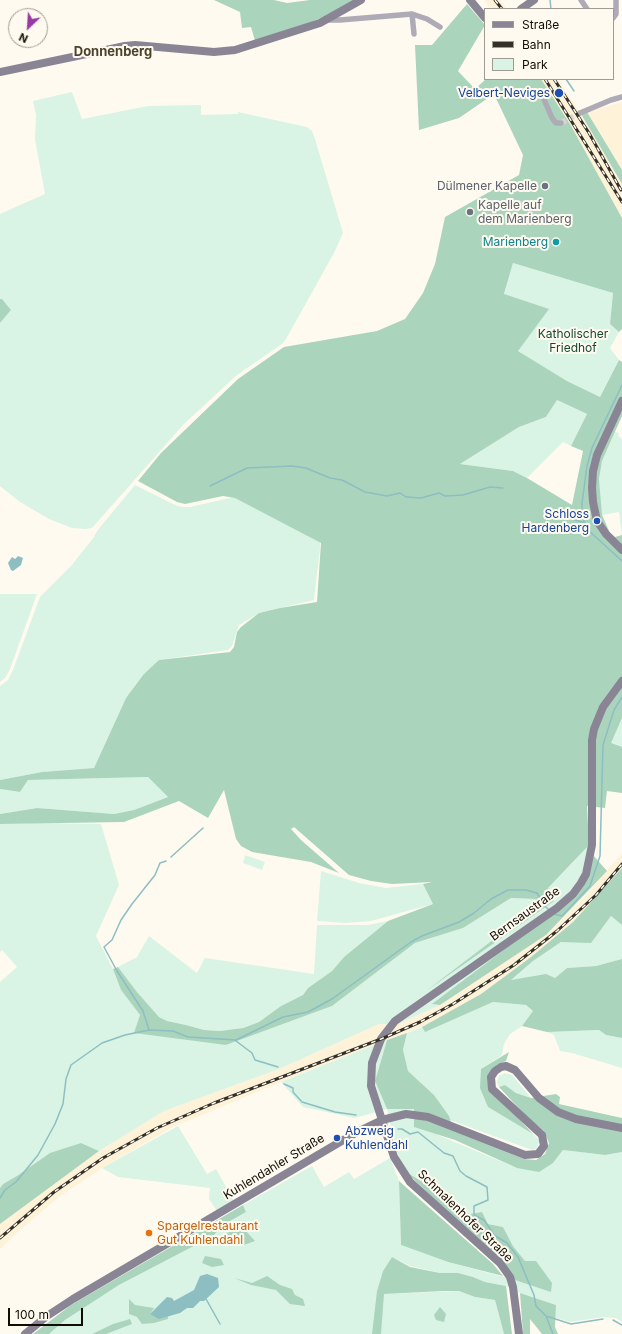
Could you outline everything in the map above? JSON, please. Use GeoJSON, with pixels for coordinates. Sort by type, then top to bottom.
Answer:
{"type":"FeatureCollection","features":[{"type":"Feature","properties":{"kind":"main road"},"geometry":{"type":"LineString","coordinates":[[0,72],[125,46],[224,52],[256,44],[327,20],[361,0]]}},
{"type":"Feature","properties":{"kind":"main road"},"geometry":{"type":"LineString","coordinates":[[470,0],[484,17]]}},
{"type":"Feature","properties":{"kind":"main road"},"geometry":{"type":"LineString","coordinates":[[622,401],[597,454],[593,471],[592,488],[593,502],[598,521],[606,534],[622,550]]}},
{"type":"Feature","properties":{"kind":"main road","name":"Bernsaustraße"},"geometry":{"type":"LineString","coordinates":[[382,1120],[371,1086],[372,1064],[381,1039],[388,1028],[395,1021],[556,908],[572,894],[586,874],[592,845],[592,740],[594,729],[603,707],[622,681]]}},
{"type":"Feature","properties":{"kind":"main road","name":"Kuhlendahler Straße"},"geometry":{"type":"LineString","coordinates":[[25,1334],[47,1316],[73,1299],[357,1132],[382,1120],[406,1114],[428,1117],[526,1154],[538,1154],[544,1146],[542,1135],[492,1089],[491,1078],[493,1074],[501,1067],[506,1066],[515,1070],[539,1098],[558,1112],[576,1119],[622,1128]]}},
{"type":"Feature","properties":{"kind":"main road","name":"Schmalenhofer Straße"},"geometry":{"type":"LineString","coordinates":[[382,1120],[394,1157],[410,1182],[500,1263],[505,1270],[513,1287],[519,1334]]}},
{"type":"Feature","properties":{"kind":"street"},"geometry":{"type":"LineString","coordinates":[[614,17],[616,14],[616,0]]}},
{"type":"Feature","properties":{"kind":"street"},"geometry":{"type":"LineString","coordinates":[[327,20],[412,14],[427,19],[440,27]]}},
{"type":"Feature","properties":{"kind":"street"},"geometry":{"type":"LineString","coordinates":[[412,14],[414,34]]}},
{"type":"Feature","properties":{"kind":"street"},"geometry":{"type":"LineString","coordinates":[[546,91],[543,97],[552,118],[556,123],[561,124]]}},
{"type":"Feature","properties":{"kind":"street"},"geometry":{"type":"LineString","coordinates":[[580,113],[622,97]]}},
{"type":"Feature","properties":{"kind":"shaded area"},"geometry":{"type":"Polygon","coordinates":[[[484,0],[500,0],[506,8],[490,8],[484,0]]]}},
{"type":"Feature","properties":{"kind":"shaded area"},"geometry":{"type":"Polygon","coordinates":[[[542,80],[558,80],[581,114],[622,184],[622,218],[570,124],[542,80]]]}},
{"type":"Feature","properties":{"kind":"shaded area"},"geometry":{"type":"Polygon","coordinates":[[[622,102],[622,170],[587,112],[622,102]]]}},
{"type":"Feature","properties":{"kind":"shaded area"},"geometry":{"type":"Polygon","coordinates":[[[622,853],[622,868],[573,922],[531,957],[481,994],[422,1027],[281,1082],[173,1127],[107,1165],[60,1196],[0,1249],[0,1224],[5,1219],[99,1151],[164,1111],[279,1069],[379,1024],[396,1025],[440,1005],[546,935],[585,896],[622,853]]]}},
{"type":"Feature","properties":{"kind":"green space"},"geometry":{"type":"Polygon","coordinates":[[[214,0],[274,0],[287,3],[310,0],[356,0],[334,13],[256,44],[251,27],[242,28],[240,12],[214,0]]]}},
{"type":"Feature","properties":{"kind":"green space"},"geometry":{"type":"Polygon","coordinates":[[[467,4],[484,24],[484,27],[458,71],[475,89],[485,80],[542,80],[570,124],[622,218],[622,329],[619,332],[610,324],[613,293],[513,263],[504,294],[549,309],[518,351],[567,381],[600,397],[619,360],[622,362],[622,416],[602,461],[599,479],[602,515],[610,533],[615,537],[622,535],[622,718],[611,743],[622,747],[622,793],[607,791],[605,808],[587,806],[589,845],[548,888],[554,901],[426,991],[519,920],[536,899],[511,898],[463,928],[415,943],[332,1006],[226,1045],[134,1033],[140,1015],[121,990],[113,969],[118,967],[159,1017],[167,1021],[204,1030],[220,1031],[243,1028],[259,1022],[281,1006],[303,995],[308,988],[332,971],[344,957],[388,921],[433,904],[423,884],[432,882],[392,884],[371,881],[349,875],[294,827],[291,829],[301,840],[339,873],[311,862],[252,852],[241,846],[236,839],[224,790],[208,818],[179,801],[124,822],[0,824],[0,814],[37,808],[114,814],[134,810],[168,797],[148,777],[28,780],[20,792],[0,789],[0,780],[42,772],[94,768],[126,698],[144,674],[159,660],[230,652],[234,647],[237,632],[259,613],[317,602],[321,543],[235,498],[223,496],[185,504],[177,502],[138,481],[161,453],[238,379],[284,347],[377,331],[405,319],[423,293],[435,264],[445,217],[519,175],[523,155],[494,94],[459,118],[419,130],[415,45],[432,45],[467,4]],[[557,400],[546,417],[519,427],[460,464],[513,471],[572,505],[583,451],[571,446],[587,414],[557,400]]]}},
{"type":"Feature","properties":{"kind":"green space"},"geometry":{"type":"Polygon","coordinates":[[[72,92],[82,119],[148,106],[201,105],[201,115],[238,114],[238,112],[307,127],[312,131],[315,139],[343,233],[334,253],[282,344],[237,375],[184,424],[92,528],[85,529],[72,528],[49,519],[20,502],[0,486],[0,323],[11,310],[2,299],[0,299],[0,214],[45,194],[35,139],[36,115],[33,101],[72,92]]]}},
{"type":"Feature","properties":{"kind":"green space"},"geometry":{"type":"Polygon","coordinates":[[[587,112],[622,170],[622,184],[581,114],[587,112]]]}},
{"type":"Feature","properties":{"kind":"green space","name":"Katholischer Friedhof"},"geometry":{"type":"Polygon","coordinates":[[[513,263],[613,293],[610,324],[619,332],[610,348],[619,360],[600,397],[567,381],[518,351],[504,295],[513,263]]]}},
{"type":"Feature","properties":{"kind":"green space"},"geometry":{"type":"Polygon","coordinates":[[[0,299],[2,299],[11,310],[0,323],[0,299]]]}},
{"type":"Feature","properties":{"kind":"green space"},"geometry":{"type":"Polygon","coordinates":[[[557,400],[587,414],[571,446],[563,442],[527,478],[513,471],[460,464],[519,427],[546,417],[557,400]]]}},
{"type":"Feature","properties":{"kind":"green space"},"geometry":{"type":"Polygon","coordinates":[[[615,432],[619,433],[618,436],[622,439],[622,537],[619,512],[602,515],[600,499],[599,479],[602,461],[615,432]]]}},
{"type":"Feature","properties":{"kind":"green space"},"geometry":{"type":"Polygon","coordinates":[[[135,485],[182,507],[190,507],[234,497],[320,542],[314,600],[259,613],[239,625],[232,646],[228,650],[159,660],[126,698],[94,768],[42,772],[0,780],[0,686],[8,680],[13,670],[40,597],[71,566],[97,531],[135,485]]]}},
{"type":"Feature","properties":{"kind":"green space"},"geometry":{"type":"Polygon","coordinates":[[[0,594],[37,594],[10,669],[5,678],[0,682],[0,594]]]}},
{"type":"Feature","properties":{"kind":"green space"},"geometry":{"type":"Polygon","coordinates":[[[622,718],[622,747],[610,744],[622,718]]]}},
{"type":"Feature","properties":{"kind":"green space"},"geometry":{"type":"Polygon","coordinates":[[[148,777],[168,797],[134,810],[114,814],[37,808],[0,814],[0,789],[20,792],[28,780],[148,777]]]}},
{"type":"Feature","properties":{"kind":"green space"},"geometry":{"type":"Polygon","coordinates":[[[0,824],[101,824],[119,885],[96,936],[113,969],[121,990],[140,1015],[226,1045],[332,1006],[415,943],[463,928],[511,898],[537,899],[519,920],[439,982],[519,925],[548,888],[589,845],[594,856],[574,897],[433,1004],[440,1005],[396,1025],[379,1024],[279,1069],[164,1111],[99,1151],[81,1143],[3,1184],[0,1188],[0,982],[17,967],[2,950],[0,952],[0,824]]]}},
{"type":"Feature","properties":{"kind":"green space"},"geometry":{"type":"Polygon","coordinates":[[[245,855],[265,862],[262,870],[243,863],[245,855]]]}},
{"type":"Feature","properties":{"kind":"green space"},"geometry":{"type":"Polygon","coordinates":[[[594,856],[607,871],[546,935],[440,1005],[432,1004],[574,897],[594,856]]]}},
{"type":"Feature","properties":{"kind":"green space"},"geometry":{"type":"Polygon","coordinates":[[[622,868],[622,925],[611,916],[591,943],[561,942],[533,961],[511,980],[546,974],[555,978],[567,968],[596,966],[622,959],[622,1038],[606,1035],[599,1030],[547,1032],[522,1026],[533,1011],[526,1005],[493,1002],[425,1032],[422,1027],[481,994],[531,957],[573,922],[622,868]]]}},
{"type":"Feature","properties":{"kind":"green space"},"geometry":{"type":"Polygon","coordinates":[[[321,871],[359,883],[386,888],[423,884],[433,904],[371,921],[346,923],[317,921],[321,871]]]}},
{"type":"Feature","properties":{"kind":"green space"},"geometry":{"type":"Polygon","coordinates":[[[611,916],[622,925],[622,959],[596,966],[567,968],[555,978],[510,981],[533,961],[561,942],[591,942],[611,916]]]}},
{"type":"Feature","properties":{"kind":"green space"},"geometry":{"type":"Polygon","coordinates":[[[388,921],[344,957],[332,971],[308,988],[303,995],[281,1006],[259,1022],[243,1028],[220,1031],[204,1030],[167,1021],[159,1017],[118,967],[137,957],[149,936],[197,973],[205,958],[314,974],[317,925],[368,925],[388,921]]]}},
{"type":"Feature","properties":{"kind":"green space"},"geometry":{"type":"Polygon","coordinates":[[[493,1002],[526,1005],[533,1011],[522,1026],[510,1034],[504,1044],[502,1055],[481,1069],[488,1107],[533,1134],[540,1141],[536,1149],[532,1150],[450,1120],[434,1095],[408,1071],[403,1051],[407,1033],[422,1027],[425,1031],[493,1002]]]}},
{"type":"Feature","properties":{"kind":"green space"},"geometry":{"type":"Polygon","coordinates":[[[599,1030],[606,1035],[622,1038],[622,1068],[572,1053],[560,1051],[554,1035],[547,1032],[599,1030]]]}},
{"type":"Feature","properties":{"kind":"green space"},"geometry":{"type":"Polygon","coordinates":[[[407,1033],[403,1050],[408,1071],[434,1095],[449,1116],[454,1131],[524,1159],[536,1160],[545,1154],[549,1143],[544,1131],[526,1116],[499,1087],[505,1085],[516,1093],[531,1098],[556,1094],[560,1097],[559,1104],[622,1118],[622,1152],[605,1155],[563,1150],[553,1163],[539,1172],[517,1168],[455,1140],[414,1127],[414,1109],[387,1109],[375,1081],[387,1040],[407,1033]]]}},
{"type":"Feature","properties":{"kind":"green space"},"geometry":{"type":"Polygon","coordinates":[[[387,1040],[375,1081],[387,1109],[355,1118],[303,1107],[281,1082],[387,1040]]]}},
{"type":"Feature","properties":{"kind":"green space"},"geometry":{"type":"Polygon","coordinates":[[[509,1052],[506,1061],[497,1065],[488,1086],[533,1134],[488,1107],[480,1088],[481,1069],[509,1052]]]}},
{"type":"Feature","properties":{"kind":"green space"},"geometry":{"type":"Polygon","coordinates":[[[505,1073],[512,1075],[531,1098],[516,1093],[505,1085],[499,1087],[497,1082],[499,1076],[505,1073]]]}},
{"type":"Feature","properties":{"kind":"green space"},"geometry":{"type":"Polygon","coordinates":[[[387,1109],[414,1109],[438,1135],[517,1168],[553,1163],[563,1150],[605,1155],[622,1152],[622,1322],[616,1318],[604,1317],[570,1322],[555,1317],[556,1305],[520,1293],[506,1286],[485,1282],[458,1273],[440,1273],[410,1266],[392,1257],[383,1271],[377,1291],[384,1294],[459,1291],[475,1297],[495,1300],[504,1334],[49,1334],[65,1320],[119,1285],[213,1236],[223,1225],[246,1212],[243,1205],[312,1166],[324,1187],[349,1172],[354,1179],[390,1158],[399,1181],[401,1245],[448,1262],[515,1280],[525,1261],[513,1246],[503,1227],[488,1224],[482,1212],[470,1214],[435,1189],[406,1172],[396,1150],[387,1109]]]}},
{"type":"Feature","properties":{"kind":"green space"},"geometry":{"type":"Polygon","coordinates":[[[178,1126],[207,1174],[216,1169],[234,1201],[217,1211],[209,1199],[210,1188],[118,1177],[102,1168],[178,1126]]]}},
{"type":"Feature","properties":{"kind":"green space"},"geometry":{"type":"Polygon","coordinates":[[[81,1143],[99,1151],[0,1224],[0,1188],[3,1184],[50,1153],[81,1143]]]}},
{"type":"Feature","properties":{"kind":"green space"},"geometry":{"type":"Polygon","coordinates":[[[406,1172],[435,1189],[470,1214],[482,1212],[488,1224],[503,1227],[513,1246],[525,1261],[536,1261],[552,1283],[551,1292],[515,1280],[464,1227],[406,1172]]]}},
{"type":"Feature","properties":{"kind":"green space"},"geometry":{"type":"Polygon","coordinates":[[[399,1181],[493,1264],[503,1276],[448,1262],[401,1245],[399,1181]]]}},
{"type":"Feature","properties":{"kind":"green space"},"geometry":{"type":"Polygon","coordinates":[[[243,1205],[246,1212],[223,1225],[213,1236],[119,1285],[65,1320],[49,1334],[33,1334],[71,1305],[243,1205]]]}},
{"type":"Feature","properties":{"kind":"green space"},"geometry":{"type":"Polygon","coordinates":[[[244,1229],[255,1241],[241,1246],[223,1239],[226,1233],[244,1229]]]}},
{"type":"Feature","properties":{"kind":"green space"},"geometry":{"type":"Polygon","coordinates":[[[205,1256],[221,1259],[224,1265],[212,1267],[202,1263],[205,1256]]]}},
{"type":"Feature","properties":{"kind":"green space"},"geometry":{"type":"Polygon","coordinates":[[[392,1257],[410,1267],[440,1273],[458,1273],[485,1282],[506,1286],[512,1334],[504,1334],[495,1300],[475,1297],[459,1291],[444,1291],[384,1294],[381,1334],[372,1334],[377,1291],[383,1271],[392,1257]]]}},
{"type":"Feature","properties":{"kind":"green space"},"geometry":{"type":"Polygon","coordinates":[[[267,1276],[280,1285],[292,1289],[295,1295],[303,1299],[305,1306],[290,1304],[276,1290],[251,1285],[234,1278],[252,1283],[267,1276]]]}},
{"type":"Feature","properties":{"kind":"green space"},"geometry":{"type":"Polygon","coordinates":[[[520,1293],[556,1305],[555,1327],[558,1334],[542,1334],[530,1319],[530,1334],[523,1334],[520,1293]]]}},
{"type":"Feature","properties":{"kind":"green space"},"geometry":{"type":"Polygon","coordinates":[[[129,1299],[135,1305],[154,1308],[150,1314],[166,1317],[168,1316],[168,1319],[154,1323],[142,1324],[137,1317],[129,1314],[129,1299]]]}},
{"type":"Feature","properties":{"kind":"green space"},"geometry":{"type":"Polygon","coordinates":[[[440,1307],[446,1314],[444,1322],[436,1320],[434,1315],[440,1307]]]}},
{"type":"Feature","properties":{"kind":"green space"},"geometry":{"type":"Polygon","coordinates":[[[130,1319],[132,1324],[106,1334],[92,1334],[113,1324],[130,1319]]]}},
{"type":"Feature","properties":{"kind":"water"},"geometry":{"type":"Polygon","coordinates":[[[18,556],[23,558],[21,565],[13,571],[8,563],[12,557],[15,559],[18,556]]]}},
{"type":"Feature","properties":{"kind":"water"},"geometry":{"type":"Polygon","coordinates":[[[207,1274],[218,1278],[219,1287],[204,1301],[200,1301],[193,1308],[187,1308],[180,1313],[159,1319],[150,1314],[167,1297],[172,1298],[174,1301],[194,1290],[200,1276],[207,1274]]]}},
{"type":"Feature","properties":{"kind":"waterway"},"geometry":{"type":"LineString","coordinates":[[550,0],[551,8]]}},
{"type":"Feature","properties":{"kind":"waterway"},"geometry":{"type":"LineString","coordinates":[[567,80],[574,91]]}},
{"type":"Feature","properties":{"kind":"waterway"},"geometry":{"type":"LineString","coordinates":[[622,385],[592,448],[587,466],[582,503],[582,516],[587,529],[622,561]]}},
{"type":"Feature","properties":{"kind":"waterway"},"geometry":{"type":"LineString","coordinates":[[210,486],[247,468],[292,466],[306,468],[330,478],[342,480],[365,492],[387,496],[400,493],[406,497],[421,498],[439,493],[445,496],[463,495],[490,487],[503,488]]}},
{"type":"Feature","properties":{"kind":"waterway"},"geometry":{"type":"LineString","coordinates":[[559,515],[585,523]]}},
{"type":"Feature","properties":{"kind":"waterway"},"geometry":{"type":"LineString","coordinates":[[554,914],[562,916],[590,886],[600,856],[603,745],[614,710],[622,697]]}},
{"type":"Feature","properties":{"kind":"waterway"},"geometry":{"type":"LineString","coordinates":[[171,857],[203,828]]}},
{"type":"Feature","properties":{"kind":"waterway"},"geometry":{"type":"LineString","coordinates":[[149,1030],[143,1011],[117,971],[104,947],[112,940],[121,920],[155,875],[160,863],[166,861]]}},
{"type":"Feature","properties":{"kind":"waterway"},"geometry":{"type":"LineString","coordinates":[[0,1198],[5,1190],[16,1182],[38,1155],[55,1124],[63,1104],[66,1079],[71,1065],[102,1043],[125,1035],[149,1030],[173,1031],[188,1037],[236,1040],[283,1017],[308,1012],[332,999],[411,942],[422,936],[459,922],[474,913],[491,899],[508,890],[526,890],[537,893],[550,911]]}},
{"type":"Feature","properties":{"kind":"waterway"},"geometry":{"type":"LineString","coordinates":[[236,1041],[252,1053],[255,1060],[278,1067]]}},
{"type":"Feature","properties":{"kind":"waterway"},"geometry":{"type":"LineString","coordinates":[[284,1084],[293,1088],[293,1092],[302,1102],[335,1112],[356,1115]]}},
{"type":"Feature","properties":{"kind":"waterway"},"geometry":{"type":"LineString","coordinates":[[398,1129],[402,1129],[410,1134],[418,1132],[444,1153],[453,1156],[460,1171],[466,1176],[487,1187],[488,1200],[474,1206],[474,1215],[484,1220],[494,1235],[507,1243],[518,1257],[534,1295],[536,1306],[546,1316],[553,1334]]}},
{"type":"Feature","properties":{"kind":"waterway"},"geometry":{"type":"LineString","coordinates":[[206,1299],[220,1324]]}},
{"type":"Feature","properties":{"kind":"waterway"},"geometry":{"type":"LineString","coordinates":[[546,1316],[571,1324],[603,1319]]}},
{"type":"Feature","properties":{"kind":"waterway"},"geometry":{"type":"LineString","coordinates":[[613,1320],[622,1325]]}},
{"type":"Feature","properties":{"kind":"tunnel"},"geometry":{"type":"LineString","coordinates":[[561,123],[580,113]]}},
{"type":"Feature","properties":{"kind":"railway"},"geometry":{"type":"LineString","coordinates":[[495,0],[501,8]]}},
{"type":"Feature","properties":{"kind":"railway"},"geometry":{"type":"LineString","coordinates":[[546,80],[622,202]]}},
{"type":"Feature","properties":{"kind":"railway"},"geometry":{"type":"LineString","coordinates":[[555,80],[589,133],[621,190]]}},
{"type":"Feature","properties":{"kind":"railway"},"geometry":{"type":"LineString","coordinates":[[0,1238],[54,1192],[103,1158],[157,1128],[214,1103],[381,1039],[420,1022],[453,1004],[514,965],[557,931],[596,895],[622,864]]}},
{"type":"Feature","properties":{"kind":"place","name":"Velbert-Neviges"},"geometry":{"type":"Point","coordinates":[559,93]}},
{"type":"Feature","properties":{"kind":"place","name":"Dülmener Kapelle"},"geometry":{"type":"Point","coordinates":[545,186]}},
{"type":"Feature","properties":{"kind":"place","name":"Kapelle auf dem Marienberg"},"geometry":{"type":"Point","coordinates":[470,212]}},
{"type":"Feature","properties":{"kind":"place","name":"Marienberg"},"geometry":{"type":"Point","coordinates":[556,242]}},
{"type":"Feature","properties":{"kind":"place","name":"Schloss Hardenberg"},"geometry":{"type":"Point","coordinates":[597,521]}},
{"type":"Feature","properties":{"kind":"place","name":"Abzweig Kuhlendahl"},"geometry":{"type":"Point","coordinates":[337,1138]}},
{"type":"Feature","properties":{"kind":"place","name":"Spargelrestaurant Gut Kuhlendahl"},"geometry":{"type":"Point","coordinates":[149,1233]}},
{"type":"Feature","properties":{"kind":"district","name":"Donnenberg"},"geometry":{"type":"Point","coordinates":[113,52]}}]}
